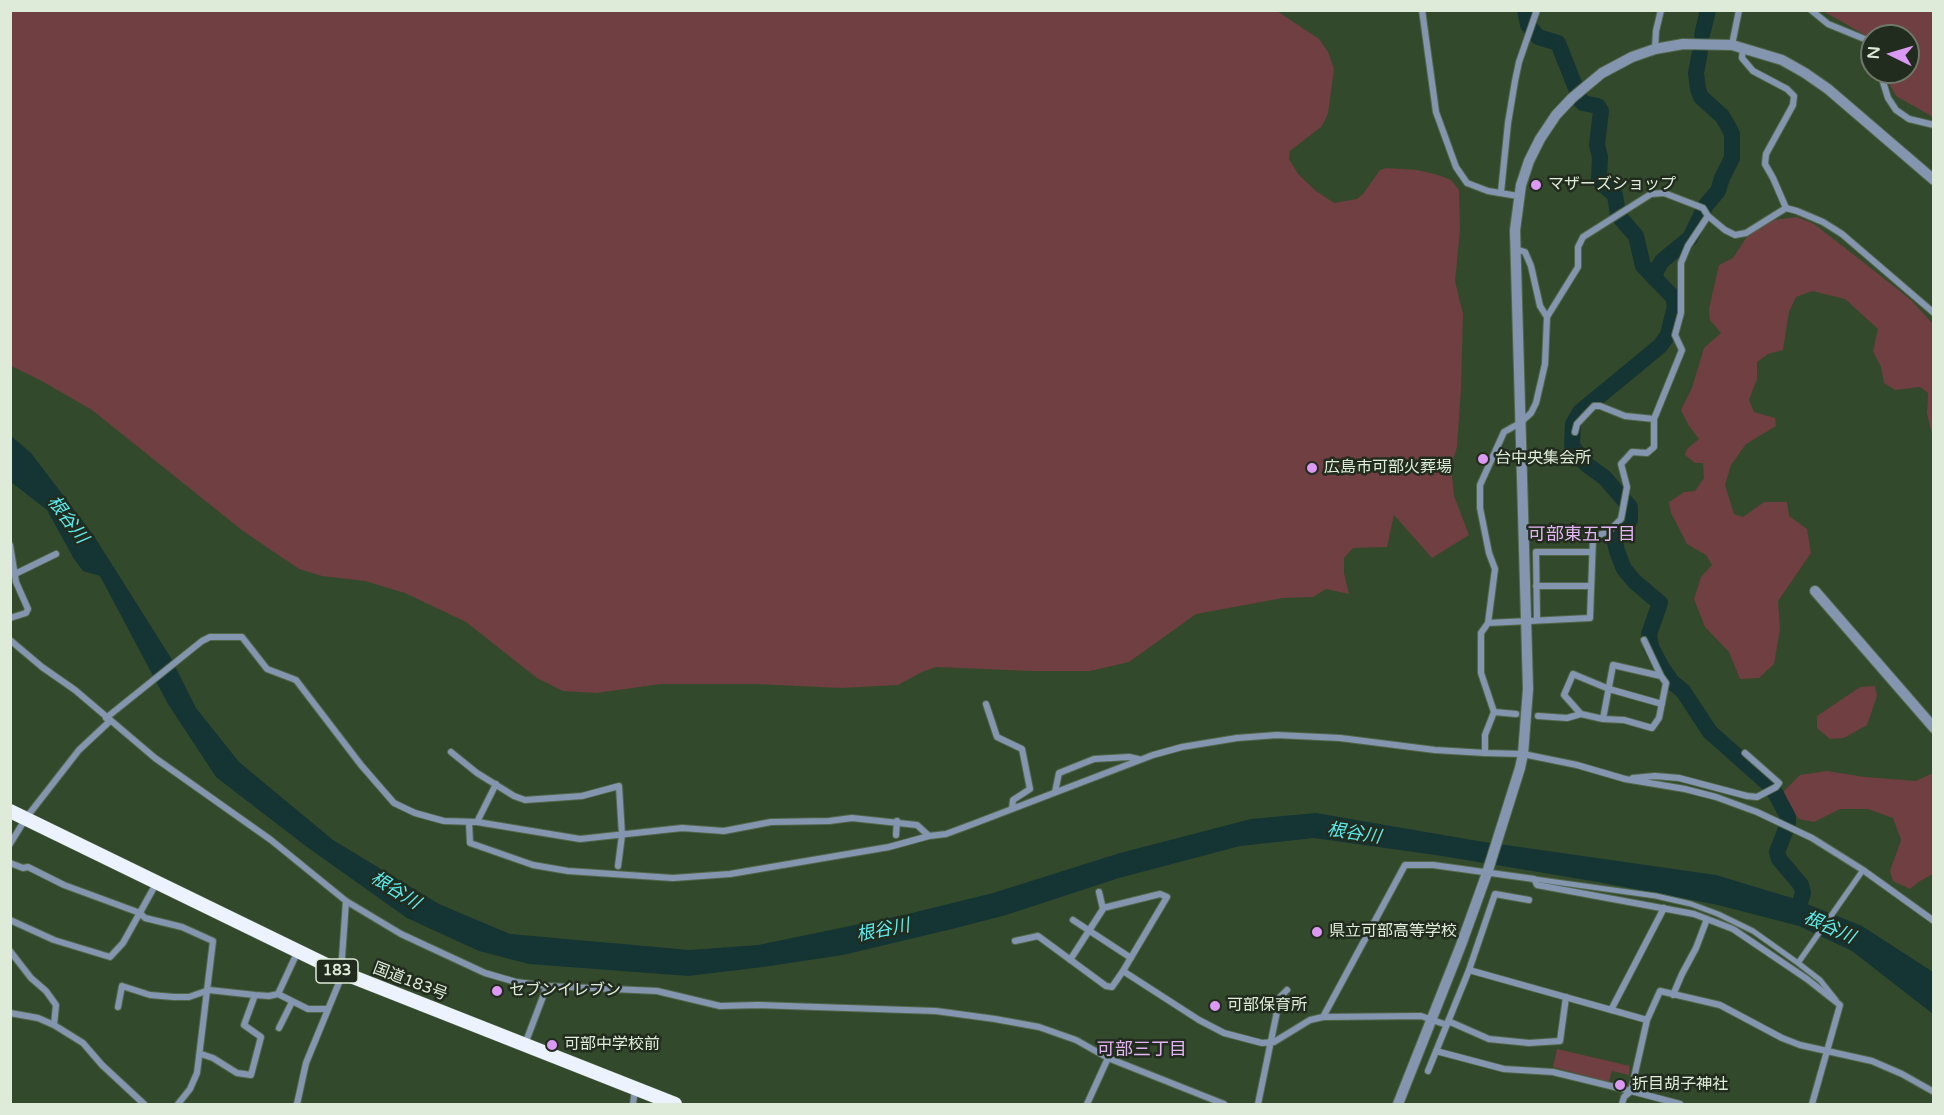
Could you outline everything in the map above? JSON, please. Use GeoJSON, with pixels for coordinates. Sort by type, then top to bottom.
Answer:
{"type":"FeatureCollection","features":[{"type":"Feature","properties":{"kind":"highway","name":"国道183号"},"geometry":{"type":"LineString","coordinates":[[10,811],[342,973],[675,1104]]}},
{"type":"Feature","properties":{"kind":"street"},"geometry":{"type":"LineString","coordinates":[[1422,10],[1436,112],[1456,166],[1467,183],[1488,191],[1518,196]]}},
{"type":"Feature","properties":{"kind":"street"},"geometry":{"type":"LineString","coordinates":[[1501,192],[1515,81],[1519,62],[1537,10]]}},
{"type":"Feature","properties":{"kind":"street"},"geometry":{"type":"LineString","coordinates":[[1655,49],[1661,10]]}},
{"type":"Feature","properties":{"kind":"street"},"geometry":{"type":"LineString","coordinates":[[1739,10],[1738,46],[1742,58],[1753,71],[1786,89],[1794,96],[1793,105],[1783,119],[1766,154],[1765,164],[1786,208]]}},
{"type":"Feature","properties":{"kind":"street"},"geometry":{"type":"LineString","coordinates":[[1811,10],[1828,24],[1860,36]]}},
{"type":"Feature","properties":{"kind":"street"},"geometry":{"type":"LineString","coordinates":[[1532,621],[1520,423],[1515,249],[1518,196],[1529,161],[1556,114],[1602,73],[1632,57],[1655,49],[1683,44],[1738,46],[1782,60],[1805,73],[1828,89],[1934,180]]}},
{"type":"Feature","properties":{"kind":"street"},"geometry":{"type":"LineString","coordinates":[[1884,84],[1888,98],[1896,110],[1909,118],[1934,125]]}},
{"type":"Feature","properties":{"kind":"street"},"geometry":{"type":"LineString","coordinates":[[1485,753],[1485,735],[1494,712],[1481,673],[1481,633],[1488,623],[1495,569],[1489,553],[1480,508],[1480,485],[1504,432],[1520,423],[1531,413],[1536,403],[1545,364],[1547,317],[1578,267],[1578,247],[1583,237],[1651,194],[1658,192],[1706,212],[1725,230],[1735,235],[1746,233],[1786,208],[1797,210],[1842,234],[1934,313]]}},
{"type":"Feature","properties":{"kind":"street"},"geometry":{"type":"LineString","coordinates":[[1488,623],[1590,618],[1593,538],[1610,530],[1621,519],[1627,487],[1621,464],[1632,452],[1647,453],[1654,447],[1654,419],[1682,350],[1675,335],[1681,313],[1681,263],[1706,212]]}},
{"type":"Feature","properties":{"kind":"street"},"geometry":{"type":"LineString","coordinates":[[1515,249],[1526,252],[1532,266],[1540,306],[1547,317]]}},
{"type":"Feature","properties":{"kind":"street"},"geometry":{"type":"LineString","coordinates":[[1575,432],[1577,424],[1593,406],[1600,406],[1625,416],[1654,419]]}},
{"type":"Feature","properties":{"kind":"street"},"geometry":{"type":"LineString","coordinates":[[10,545],[16,582],[28,609],[26,613],[10,618]]}},
{"type":"Feature","properties":{"kind":"street"},"geometry":{"type":"LineString","coordinates":[[1398,1104],[1489,869],[1520,768],[1536,586],[1536,552],[1592,552]]}},
{"type":"Feature","properties":{"kind":"street"},"geometry":{"type":"LineString","coordinates":[[15,574],[56,554]]}},
{"type":"Feature","properties":{"kind":"street"},"geometry":{"type":"LineString","coordinates":[[1536,586],[1591,586]]}},
{"type":"Feature","properties":{"kind":"street"},"geometry":{"type":"LineString","coordinates":[[1815,591],[1934,729]]}},
{"type":"Feature","properties":{"kind":"street"},"geometry":{"type":"LineString","coordinates":[[10,844],[26,818],[79,750],[108,719],[130,698],[210,637],[242,638],[267,669],[296,680],[361,765],[394,803],[415,813],[444,821],[473,822],[580,839],[681,828],[724,831],[771,822],[829,821],[852,818],[897,821],[917,825],[929,836]]}},
{"type":"Feature","properties":{"kind":"street"},"geometry":{"type":"LineString","coordinates":[[10,640],[155,758],[271,840],[346,901],[401,934],[485,974],[516,982],[547,986],[657,991],[711,1004],[737,1007],[770,1005],[948,1013],[1039,1027],[1076,1040],[1108,1058],[1224,1104]]}},
{"type":"Feature","properties":{"kind":"street"},"geometry":{"type":"LineString","coordinates":[[1538,716],[1568,718],[1581,714],[1603,719],[1624,720],[1652,729],[1659,718],[1666,683],[1644,640]]}},
{"type":"Feature","properties":{"kind":"street"},"geometry":{"type":"LineString","coordinates":[[1603,719],[1613,665],[1661,676]]}},
{"type":"Feature","properties":{"kind":"street"},"geometry":{"type":"LineString","coordinates":[[1581,714],[1564,695],[1573,674],[1609,689],[1662,704]]}},
{"type":"Feature","properties":{"kind":"street"},"geometry":{"type":"LineString","coordinates":[[986,704],[997,737],[1022,749],[1030,789],[1013,800],[1012,809]]}},
{"type":"Feature","properties":{"kind":"street"},"geometry":{"type":"LineString","coordinates":[[1494,712],[1516,714]]}},
{"type":"Feature","properties":{"kind":"street"},"geometry":{"type":"LineString","coordinates":[[496,784],[473,822],[470,843],[533,865],[568,871],[673,878],[730,874],[889,847],[929,836],[946,834],[1139,759],[1182,747],[1237,738],[1277,735],[1340,738],[1435,750],[1523,754],[1577,765],[1625,779],[1685,789],[1716,797],[1757,812],[1812,838],[1934,921]]}},
{"type":"Feature","properties":{"kind":"street"},"geometry":{"type":"LineString","coordinates":[[452,752],[477,772],[514,796],[525,800],[582,796],[619,786],[622,835],[618,866]]}},
{"type":"Feature","properties":{"kind":"street"},"geometry":{"type":"LineString","coordinates":[[1625,779],[1655,776],[1679,778],[1757,797],[1773,790],[1779,783],[1745,753]]}},
{"type":"Feature","properties":{"kind":"street"},"geometry":{"type":"LineString","coordinates":[[1055,792],[1059,773],[1094,759],[1129,757],[1139,759]]}},
{"type":"Feature","properties":{"kind":"street"},"geometry":{"type":"LineString","coordinates":[[896,835],[897,821]]}},
{"type":"Feature","properties":{"kind":"street"},"geometry":{"type":"LineString","coordinates":[[10,863],[23,868],[28,867],[64,885],[140,913],[154,921],[190,930],[213,941],[197,1077],[178,1104]]}},
{"type":"Feature","properties":{"kind":"street"},"geometry":{"type":"LineString","coordinates":[[1323,1017],[1404,865],[1489,869],[1534,879],[1656,896],[1691,904],[1718,914],[1754,932],[1820,980],[1840,1005]]}},
{"type":"Feature","properties":{"kind":"street"},"geometry":{"type":"LineString","coordinates":[[1797,963],[1862,872]]}},
{"type":"Feature","properties":{"kind":"street"},"geometry":{"type":"LineString","coordinates":[[1534,879],[1537,885],[1664,908],[1707,919],[1732,929],[1807,979],[1840,1005]]}},
{"type":"Feature","properties":{"kind":"street"},"geometry":{"type":"LineString","coordinates":[[10,920],[54,940],[110,957],[123,943],[158,882]]}},
{"type":"Feature","properties":{"kind":"street"},"geometry":{"type":"LineString","coordinates":[[1099,892],[1103,908]]}},
{"type":"Feature","properties":{"kind":"street"},"geometry":{"type":"LineString","coordinates":[[1015,941],[1038,936],[1070,960],[1106,986],[1112,987],[1124,971],[1167,897],[1160,894],[1103,908],[1070,960]]}},
{"type":"Feature","properties":{"kind":"street"},"geometry":{"type":"LineString","coordinates":[[1428,1071],[1469,970],[1496,894],[1529,900]]}},
{"type":"Feature","properties":{"kind":"street"},"geometry":{"type":"LineString","coordinates":[[297,1104],[306,1063],[342,973],[346,901]]}},
{"type":"Feature","properties":{"kind":"street"},"geometry":{"type":"LineString","coordinates":[[1611,1010],[1634,970],[1664,908]]}},
{"type":"Feature","properties":{"kind":"street"},"geometry":{"type":"LineString","coordinates":[[1673,995],[1696,948],[1707,919]]}},
{"type":"Feature","properties":{"kind":"street"},"geometry":{"type":"LineString","coordinates":[[1073,920],[1131,958]]}},
{"type":"Feature","properties":{"kind":"street"},"geometry":{"type":"LineString","coordinates":[[10,951],[56,1005],[54,1025]]}},
{"type":"Feature","properties":{"kind":"street"},"geometry":{"type":"LineString","coordinates":[[278,994],[297,953]]}},
{"type":"Feature","properties":{"kind":"street"},"geometry":{"type":"LineString","coordinates":[[1469,970],[1647,1020]]}},
{"type":"Feature","properties":{"kind":"street"},"geometry":{"type":"LineString","coordinates":[[1124,971],[1199,1020],[1224,1033],[1262,1043],[1275,1042],[1310,1020],[1323,1017],[1421,1016],[1448,1023],[1489,1039],[1529,1043],[1560,1041],[1566,997]]}},
{"type":"Feature","properties":{"kind":"street"},"geometry":{"type":"LineString","coordinates":[[118,1008],[122,986],[150,995],[189,998],[209,990],[269,996],[278,994],[308,1009],[327,1009]]}},
{"type":"Feature","properties":{"kind":"street"},"geometry":{"type":"LineString","coordinates":[[525,1045],[547,986]]}},
{"type":"Feature","properties":{"kind":"street"},"geometry":{"type":"LineString","coordinates":[[1258,1104],[1280,997],[1287,990]]}},
{"type":"Feature","properties":{"kind":"street"},"geometry":{"type":"LineString","coordinates":[[1622,1104],[1624,1097],[1631,1091],[1647,1020],[1660,992],[1720,1005],[1782,1038],[1872,1061],[1934,1092]]}},
{"type":"Feature","properties":{"kind":"street"},"geometry":{"type":"LineString","coordinates":[[201,1054],[213,1058],[237,1073],[251,1075],[261,1037],[244,1025],[255,995]]}},
{"type":"Feature","properties":{"kind":"street"},"geometry":{"type":"LineString","coordinates":[[279,1028],[292,1002]]}},
{"type":"Feature","properties":{"kind":"street"},"geometry":{"type":"LineString","coordinates":[[1812,1104],[1840,1005]]}},
{"type":"Feature","properties":{"kind":"street"},"geometry":{"type":"LineString","coordinates":[[10,1012],[38,1018],[83,1043],[102,1065],[144,1104]]}},
{"type":"Feature","properties":{"kind":"street"},"geometry":{"type":"LineString","coordinates":[[1436,1051],[1504,1069],[1553,1072],[1680,1104]]}},
{"type":"Feature","properties":{"kind":"street"},"geometry":{"type":"LineString","coordinates":[[1087,1104],[1108,1058]]}},
{"type":"Feature","properties":{"kind":"street"},"geometry":{"type":"LineString","coordinates":[[633,1104],[635,1089]]}},
{"type":"Feature","properties":{"kind":"shaded area"},"geometry":{"type":"Polygon","coordinates":[[[10,11],[1277,11],[1319,39],[1328,52],[1334,69],[1325,120],[1321,127],[1290,151],[1289,159],[1298,174],[1316,191],[1334,203],[1357,199],[1380,170],[1386,168],[1417,170],[1438,175],[1451,180],[1459,190],[1460,230],[1455,281],[1463,314],[1461,389],[1457,447],[1451,466],[1454,496],[1469,535],[1432,558],[1394,515],[1387,547],[1353,548],[1344,558],[1344,573],[1349,594],[1326,589],[1313,597],[1283,598],[1196,614],[1129,662],[1090,671],[936,667],[898,685],[841,688],[755,684],[661,684],[596,693],[563,691],[537,678],[466,622],[405,593],[365,581],[322,576],[299,569],[243,531],[92,410],[11,366],[10,11]]]}},
{"type":"Feature","properties":{"kind":"shaded area"},"geometry":{"type":"Polygon","coordinates":[[[1823,11],[1933,11],[1933,117],[1896,96],[1889,84],[1920,84],[1920,24],[1860,24],[1860,32],[1823,11]]]}},
{"type":"Feature","properties":{"kind":"shaded area"},"geometry":{"type":"Polygon","coordinates":[[[1797,217],[1814,224],[1858,258],[1911,300],[1933,324],[1933,439],[1927,413],[1928,393],[1920,387],[1895,390],[1884,383],[1881,367],[1873,351],[1878,329],[1845,299],[1812,291],[1796,297],[1789,312],[1783,350],[1768,354],[1757,362],[1757,379],[1749,400],[1754,412],[1775,418],[1776,426],[1746,444],[1731,465],[1725,485],[1734,514],[1743,517],[1764,502],[1787,502],[1789,516],[1807,529],[1811,553],[1778,601],[1780,629],[1774,664],[1759,678],[1740,679],[1729,652],[1705,627],[1694,599],[1701,577],[1712,565],[1706,555],[1687,544],[1671,513],[1669,502],[1684,492],[1695,491],[1704,478],[1703,463],[1695,463],[1685,455],[1687,449],[1699,439],[1681,410],[1692,388],[1704,348],[1721,333],[1710,320],[1709,309],[1719,265],[1733,258],[1748,235],[1774,220],[1797,217]]]}},
{"type":"Feature","properties":{"kind":"shaded area"},"geometry":{"type":"Polygon","coordinates":[[[1875,686],[1877,696],[1867,725],[1844,738],[1830,739],[1817,728],[1817,716],[1860,687],[1875,686]]]}},
{"type":"Feature","properties":{"kind":"shaded area"},"geometry":{"type":"Polygon","coordinates":[[[1827,771],[1916,781],[1933,773],[1933,874],[1910,889],[1893,881],[1890,871],[1901,840],[1893,818],[1868,809],[1840,809],[1814,822],[1799,819],[1786,802],[1784,791],[1800,775],[1827,771]]]}},
{"type":"Feature","properties":{"kind":"shaded area"},"geometry":{"type":"Polygon","coordinates":[[[1557,1049],[1630,1066],[1629,1075],[1612,1071],[1609,1082],[1553,1067],[1557,1049]]]}},
{"type":"Feature","properties":{"kind":"water","name":"根谷川"},"geometry":{"type":"Polygon","coordinates":[[[10,435],[31,453],[94,536],[171,658],[196,708],[239,762],[333,840],[439,904],[510,934],[690,950],[758,945],[908,914],[993,893],[1120,853],[1251,819],[1316,813],[1478,841],[1716,875],[1792,898],[1862,926],[1933,972],[1933,1014],[1852,951],[1799,926],[1718,905],[1598,882],[1442,856],[1314,838],[1240,846],[1119,878],[1006,915],[956,928],[843,955],[763,967],[688,976],[529,964],[479,951],[407,918],[307,847],[216,777],[168,704],[100,576],[83,571],[47,510],[11,482],[10,435]]]}},
{"type":"Feature","properties":{"kind":"waterway","name":"根谷川"},"geometry":{"type":"LineString","coordinates":[[1525,10],[1528,25],[1538,37],[1558,43],[1581,101],[1598,106],[1601,111],[1597,145],[1600,157],[1599,179],[1615,195],[1618,215],[1636,236],[1643,266],[1673,297],[1675,306],[1668,335],[1660,346],[1580,412],[1573,424],[1572,446],[1586,464],[1605,478],[1630,507],[1630,520],[1614,538],[1624,569],[1635,582],[1660,603],[1649,634],[1651,647],[1661,666],[1672,682],[1683,691],[1710,732],[1772,787],[1788,817],[1788,824],[1777,852],[1779,859],[1801,885],[1803,893],[1797,912]]}},
{"type":"Feature","properties":{"kind":"waterway"},"geometry":{"type":"LineString","coordinates":[[1702,35],[1708,10]]}},
{"type":"Feature","properties":{"kind":"waterway"},"geometry":{"type":"LineString","coordinates":[[1655,279],[1656,271],[1662,261],[1690,238],[1706,205],[1718,191],[1732,158],[1732,134],[1722,116],[1701,97],[1698,89],[1696,73],[1700,52]]}},
{"type":"Feature","properties":{"kind":"tunnel"},"geometry":{"type":"LineString","coordinates":[[1516,714],[1538,716]]}},
{"type":"Feature","properties":{"kind":"place","name":"マザーズショップ"},"geometry":{"type":"Point","coordinates":[1536,185]}},
{"type":"Feature","properties":{"kind":"place","name":"台中央集会所"},"geometry":{"type":"Point","coordinates":[1483,459]}},
{"type":"Feature","properties":{"kind":"place","name":"広島市可部火葬場"},"geometry":{"type":"Point","coordinates":[1312,468]}},
{"type":"Feature","properties":{"kind":"place","name":"県立可部高等学校"},"geometry":{"type":"Point","coordinates":[1317,932]}},
{"type":"Feature","properties":{"kind":"place","name":"セブンイレブン"},"geometry":{"type":"Point","coordinates":[497,991]}},
{"type":"Feature","properties":{"kind":"place","name":"可部保育所"},"geometry":{"type":"Point","coordinates":[1215,1006]}},
{"type":"Feature","properties":{"kind":"place","name":"可部中学校前"},"geometry":{"type":"Point","coordinates":[552,1045]}},
{"type":"Feature","properties":{"kind":"place","name":"折目胡子神社"},"geometry":{"type":"Point","coordinates":[1620,1085]}},
{"type":"Feature","properties":{"kind":"district","name":"可部東五丁目"},"geometry":{"type":"Point","coordinates":[1582,535]}},
{"type":"Feature","properties":{"kind":"district","name":"可部三丁目"},"geometry":{"type":"Point","coordinates":[1142,1050]}}]}
